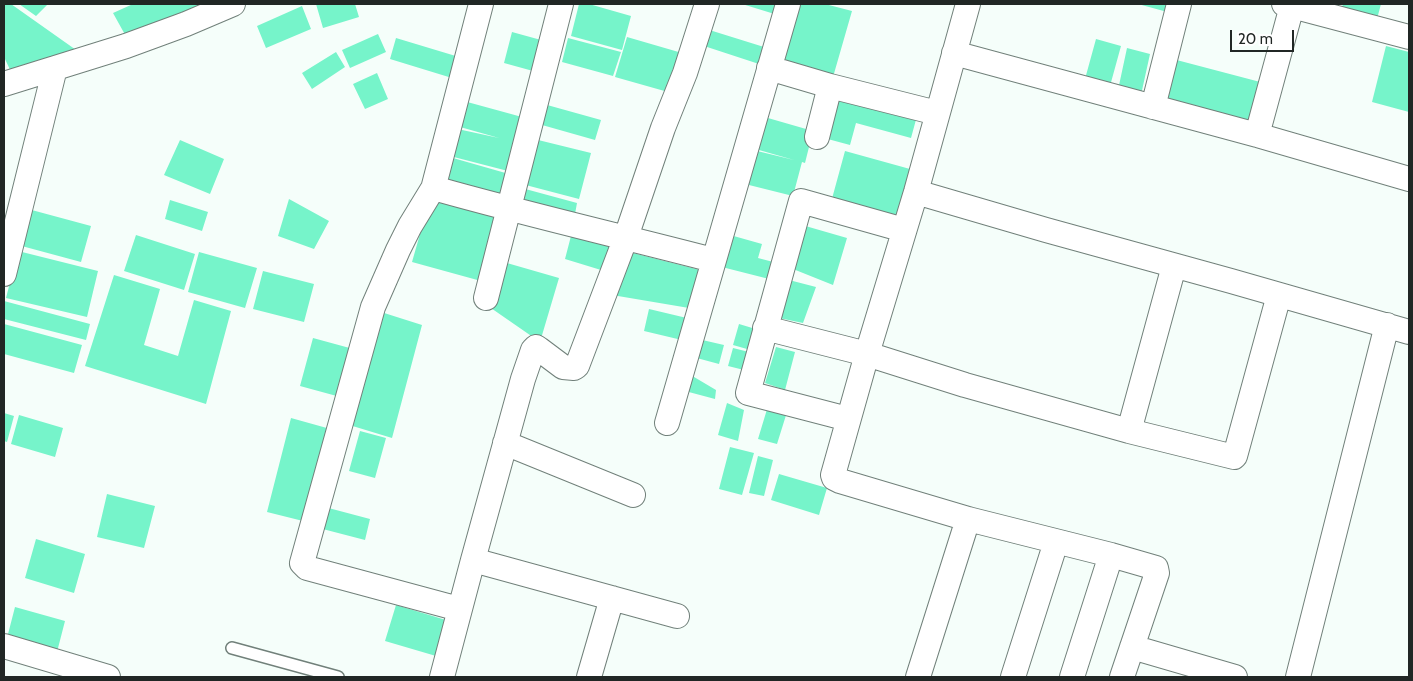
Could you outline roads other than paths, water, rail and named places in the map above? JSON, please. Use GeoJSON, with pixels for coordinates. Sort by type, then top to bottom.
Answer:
{"type":"FeatureCollection","features":[{"type":"Feature","properties":{"kind":"street"},"geometry":{"type":"LineString","coordinates":[[4,84],[126,46],[233,4]]}},
{"type":"Feature","properties":{"kind":"street"},"geometry":{"type":"LineString","coordinates":[[459,609],[308,568],[302,563],[373,307],[410,226],[433,189],[481,4]]}},
{"type":"Feature","properties":{"kind":"street"},"geometry":{"type":"LineString","coordinates":[[486,298],[561,4]]}},
{"type":"Feature","properties":{"kind":"street"},"geometry":{"type":"LineString","coordinates":[[442,677],[505,443],[534,348],[539,349],[564,367],[574,368],[577,366],[626,237],[707,4]]}},
{"type":"Feature","properties":{"kind":"street"},"geometry":{"type":"LineString","coordinates":[[667,423],[788,4]]}},
{"type":"Feature","properties":{"kind":"street"},"geometry":{"type":"LineString","coordinates":[[968,4],[916,192],[833,472],[834,478],[968,519],[1154,567],[1157,570],[1157,574],[1122,677]]}},
{"type":"Feature","properties":{"kind":"street"},"geometry":{"type":"LineString","coordinates":[[1153,107],[1179,4]]}},
{"type":"Feature","properties":{"kind":"street"},"geometry":{"type":"LineString","coordinates":[[1257,135],[1288,5],[1409,37]]}},
{"type":"Feature","properties":{"kind":"street"},"geometry":{"type":"LineString","coordinates":[[954,53],[1257,135],[1409,179]]}},
{"type":"Feature","properties":{"kind":"street"},"geometry":{"type":"LineString","coordinates":[[4,274],[55,68]]}},
{"type":"Feature","properties":{"kind":"street"},"geometry":{"type":"LineString","coordinates":[[769,68],[830,86],[937,113]]}},
{"type":"Feature","properties":{"kind":"street"},"geometry":{"type":"LineString","coordinates":[[817,137],[830,86]]}},
{"type":"Feature","properties":{"kind":"street"},"geometry":{"type":"LineString","coordinates":[[433,189],[713,260]]}},
{"type":"Feature","properties":{"kind":"street"},"geometry":{"type":"LineString","coordinates":[[916,192],[1409,332]]}},
{"type":"Feature","properties":{"kind":"street"},"geometry":{"type":"LineString","coordinates":[[848,419],[748,393],[800,202],[904,230]]}},
{"type":"Feature","properties":{"kind":"street"},"geometry":{"type":"LineString","coordinates":[[1129,431],[1174,266]]}},
{"type":"Feature","properties":{"kind":"street"},"geometry":{"type":"LineString","coordinates":[[765,328],[867,354],[965,385],[1129,431],[1234,457],[1279,295]]}},
{"type":"Feature","properties":{"kind":"street"},"geometry":{"type":"LineString","coordinates":[[1298,677],[1386,325]]}},
{"type":"Feature","properties":{"kind":"street"},"geometry":{"type":"LineString","coordinates":[[505,443],[633,495]]}},
{"type":"Feature","properties":{"kind":"street"},"geometry":{"type":"LineString","coordinates":[[918,677],[968,519]]}},
{"type":"Feature","properties":{"kind":"street"},"geometry":{"type":"LineString","coordinates":[[1013,677],[1056,542]]}},
{"type":"Feature","properties":{"kind":"street"},"geometry":{"type":"LineString","coordinates":[[1072,677],[1112,555]]}},
{"type":"Feature","properties":{"kind":"street"},"geometry":{"type":"LineString","coordinates":[[473,560],[677,616]]}},
{"type":"Feature","properties":{"kind":"street"},"geometry":{"type":"LineString","coordinates":[[589,677],[612,598]]}},
{"type":"Feature","properties":{"kind":"street"},"geometry":{"type":"LineString","coordinates":[[4,646],[108,677]]}},
{"type":"Feature","properties":{"kind":"street"},"geometry":{"type":"LineString","coordinates":[[1132,647],[1235,677]]}},
{"type":"Feature","properties":{"kind":"lane"},"geometry":{"type":"LineString","coordinates":[[232,648],[338,677]]}}]}
